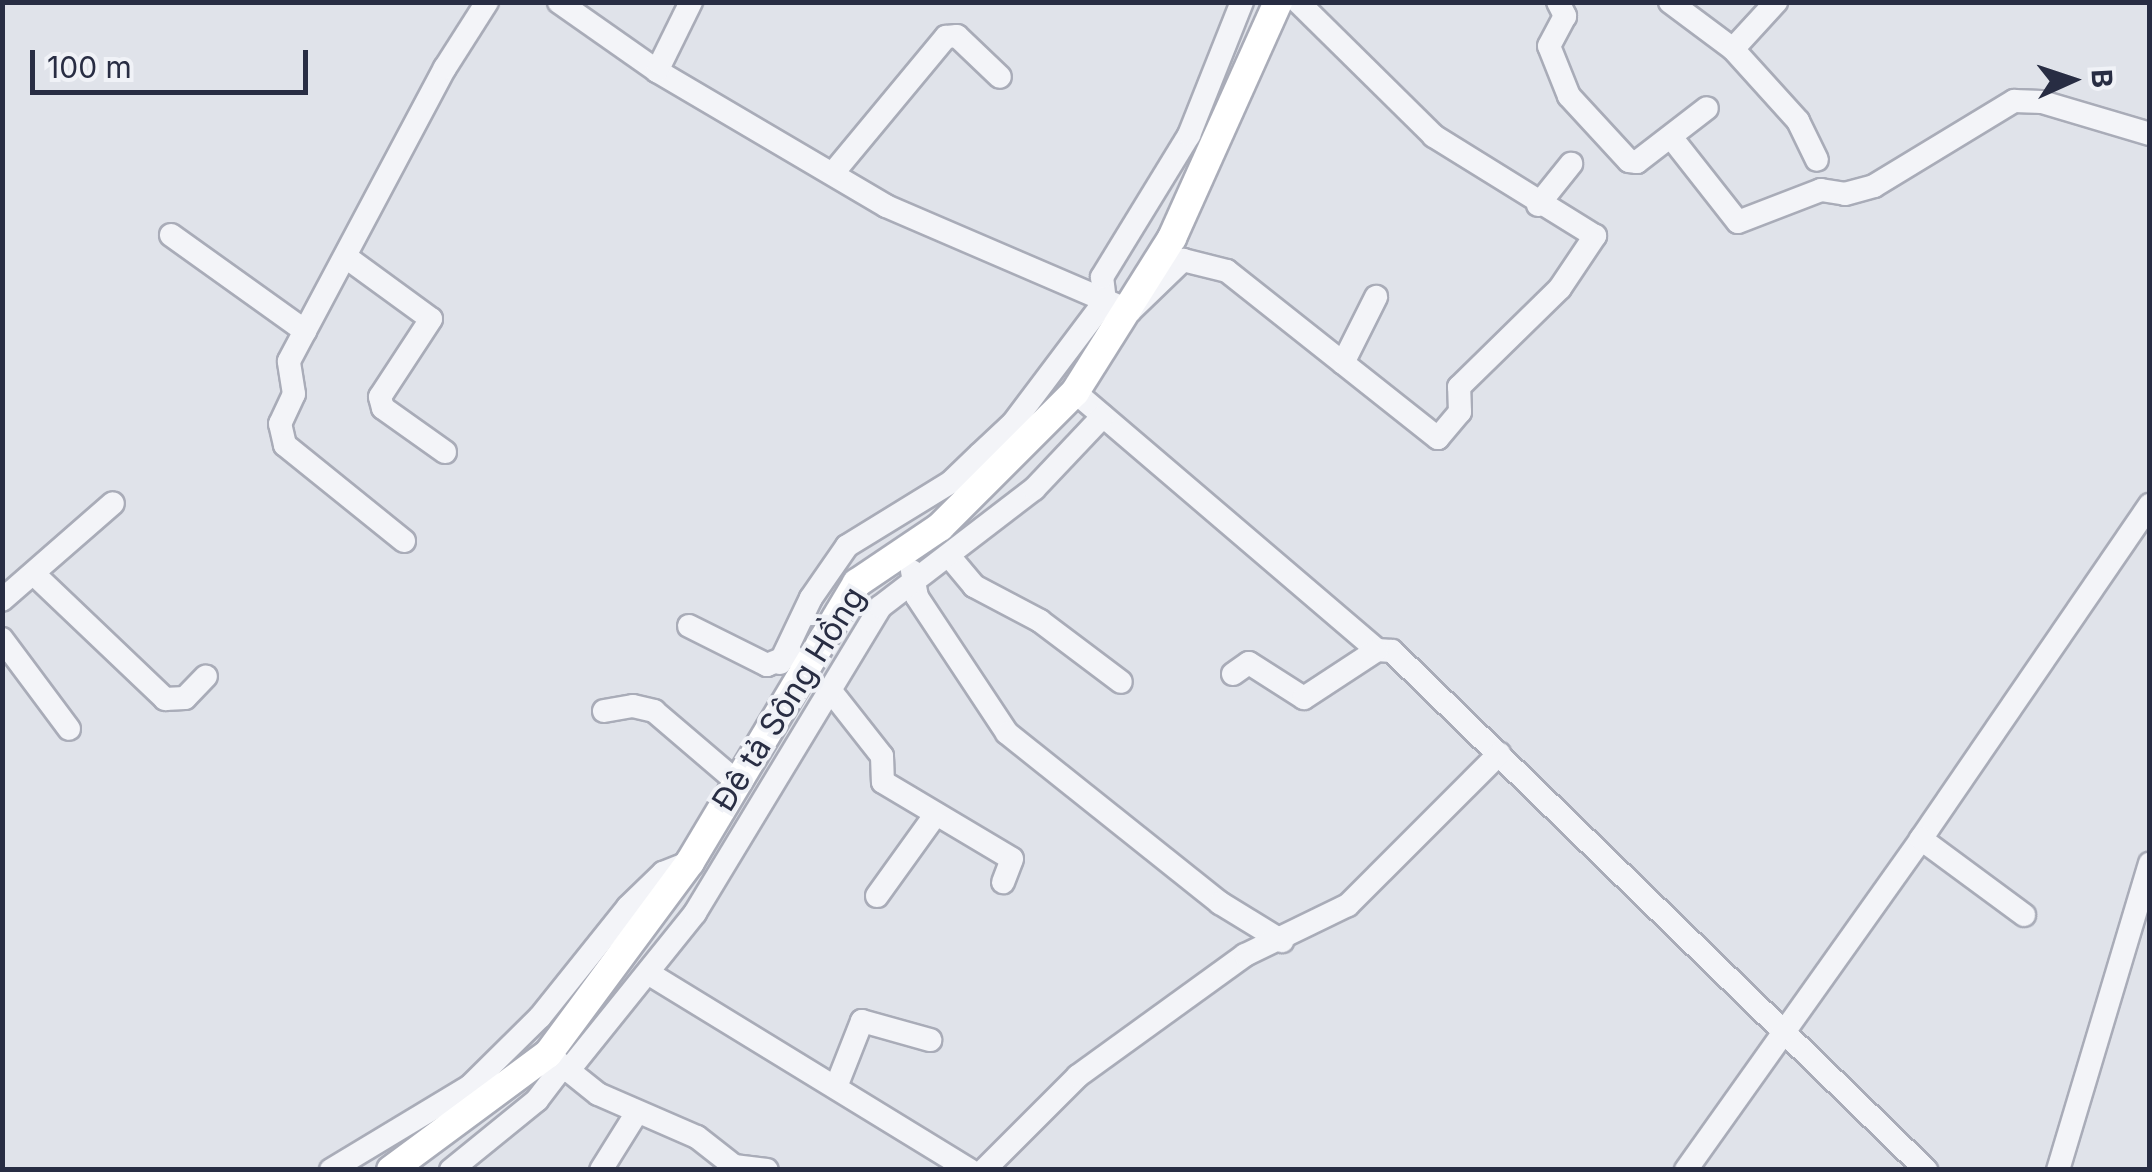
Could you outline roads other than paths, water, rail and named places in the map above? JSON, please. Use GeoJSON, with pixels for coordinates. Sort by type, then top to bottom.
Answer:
{"type":"FeatureCollection","features":[{"type":"Feature","properties":{"kind":"main road","name":"Đê tả Sông Hồng"},"geometry":{"type":"LineString","coordinates":[[391,1170],[477,1105],[560,1063],[690,862],[857,583],[940,527],[1001,471],[1075,392],[1118,306],[1172,238],[1278,2]]}},
{"type":"Feature","properties":{"kind":"street"},"geometry":{"type":"LineString","coordinates":[[404,541],[286,445],[280,424],[294,394],[289,361],[445,68],[487,2]]}},
{"type":"Feature","properties":{"kind":"street"},"geometry":{"type":"LineString","coordinates":[[559,2],[657,71],[886,206],[1118,306]]}},
{"type":"Feature","properties":{"kind":"street"},"geometry":{"type":"LineString","coordinates":[[657,71],[691,2]]}},
{"type":"Feature","properties":{"kind":"street"},"geometry":{"type":"LineString","coordinates":[[1118,306],[1102,276],[1204,104],[1242,2]]}},
{"type":"Feature","properties":{"kind":"street"},"geometry":{"type":"LineString","coordinates":[[780,663],[812,598],[847,546],[951,482],[1012,423],[1118,306],[1182,260],[1227,270],[1438,438],[1460,412],[1459,387],[1560,288],[1594,236],[1538,205],[1434,136],[1298,2]]}},
{"type":"Feature","properties":{"kind":"street"},"geometry":{"type":"LineString","coordinates":[[1558,2],[1565,16],[1549,46],[1569,96],[1633,163],[1707,108]]}},
{"type":"Feature","properties":{"kind":"street"},"geometry":{"type":"LineString","coordinates":[[1670,2],[1733,50],[1798,121],[1817,160]]}},
{"type":"Feature","properties":{"kind":"street"},"geometry":{"type":"LineString","coordinates":[[1733,50],[1776,2]]}},
{"type":"Feature","properties":{"kind":"street"},"geometry":{"type":"LineString","coordinates":[[833,173],[946,37],[957,36],[1000,77]]}},
{"type":"Feature","properties":{"kind":"street"},"geometry":{"type":"LineString","coordinates":[[1671,137],[1738,222],[1821,190],[1845,194],[1874,186],[2014,102],[2042,102],[2150,134]]}},
{"type":"Feature","properties":{"kind":"street"},"geometry":{"type":"LineString","coordinates":[[1538,205],[1570,164]]}},
{"type":"Feature","properties":{"kind":"street"},"geometry":{"type":"LineString","coordinates":[[171,235],[305,331]]}},
{"type":"Feature","properties":{"kind":"street"},"geometry":{"type":"LineString","coordinates":[[346,257],[431,320],[380,397],[383,408],[444,452]]}},
{"type":"Feature","properties":{"kind":"street"},"geometry":{"type":"LineString","coordinates":[[1343,363],[1376,298]]}},
{"type":"Feature","properties":{"kind":"street"},"geometry":{"type":"LineString","coordinates":[[1075,392],[1376,650],[1392,651],[1926,1170]]}},
{"type":"Feature","properties":{"kind":"street"},"geometry":{"type":"LineString","coordinates":[[451,1170],[537,1100],[560,1063],[648,973],[695,913],[880,607],[1034,489],[1103,416]]}},
{"type":"Feature","properties":{"kind":"street"},"geometry":{"type":"LineString","coordinates":[[951,482],[1001,471]]}},
{"type":"Feature","properties":{"kind":"street"},"geometry":{"type":"LineString","coordinates":[[2,600],[113,503]]}},
{"type":"Feature","properties":{"kind":"street"},"geometry":{"type":"LineString","coordinates":[[1686,1170],[1782,1029],[1921,839],[2150,505]]}},
{"type":"Feature","properties":{"kind":"street"},"geometry":{"type":"LineString","coordinates":[[940,527],[915,561],[912,585],[1007,733],[1220,904],[1282,941]]}},
{"type":"Feature","properties":{"kind":"street"},"geometry":{"type":"LineString","coordinates":[[949,556],[974,586],[1040,621],[1121,682]]}},
{"type":"Feature","properties":{"kind":"street"},"geometry":{"type":"LineString","coordinates":[[35,575],[164,699],[185,698],[206,676]]}},
{"type":"Feature","properties":{"kind":"street"},"geometry":{"type":"LineString","coordinates":[[688,626],[750,660],[780,663],[828,631]]}},
{"type":"Feature","properties":{"kind":"street"},"geometry":{"type":"LineString","coordinates":[[2,639],[69,729]]}},
{"type":"Feature","properties":{"kind":"street"},"geometry":{"type":"LineString","coordinates":[[1233,674],[1248,662],[1304,698],[1376,650]]}},
{"type":"Feature","properties":{"kind":"street"},"geometry":{"type":"LineString","coordinates":[[830,690],[882,756],[883,782],[1012,858],[1003,882]]}},
{"type":"Feature","properties":{"kind":"street"},"geometry":{"type":"LineString","coordinates":[[604,712],[633,706],[654,710],[736,781]]}},
{"type":"Feature","properties":{"kind":"street"},"geometry":{"type":"LineString","coordinates":[[984,1170],[1063,1087],[1245,954],[1282,941],[1348,905],[1499,754]]}},
{"type":"Feature","properties":{"kind":"street"},"geometry":{"type":"LineString","coordinates":[[877,896],[936,814]]}},
{"type":"Feature","properties":{"kind":"street"},"geometry":{"type":"LineString","coordinates":[[1921,839],[2024,915]]}},
{"type":"Feature","properties":{"kind":"street"},"geometry":{"type":"LineString","coordinates":[[331,1170],[470,1086],[540,1017],[640,896],[663,874],[690,862]]}},
{"type":"Feature","properties":{"kind":"street"},"geometry":{"type":"LineString","coordinates":[[2058,1170],[2150,864]]}},
{"type":"Feature","properties":{"kind":"street"},"geometry":{"type":"LineString","coordinates":[[648,973],[970,1170]]}},
{"type":"Feature","properties":{"kind":"street"},"geometry":{"type":"LineString","coordinates":[[836,1086],[862,1022],[930,1040]]}},
{"type":"Feature","properties":{"kind":"street"},"geometry":{"type":"LineString","coordinates":[[560,1063],[636,1114],[697,1137],[733,1168],[767,1170]]}},
{"type":"Feature","properties":{"kind":"street"},"geometry":{"type":"LineString","coordinates":[[429,1114],[477,1105]]}},
{"type":"Feature","properties":{"kind":"street"},"geometry":{"type":"LineString","coordinates":[[601,1170],[636,1114]]}}]}
